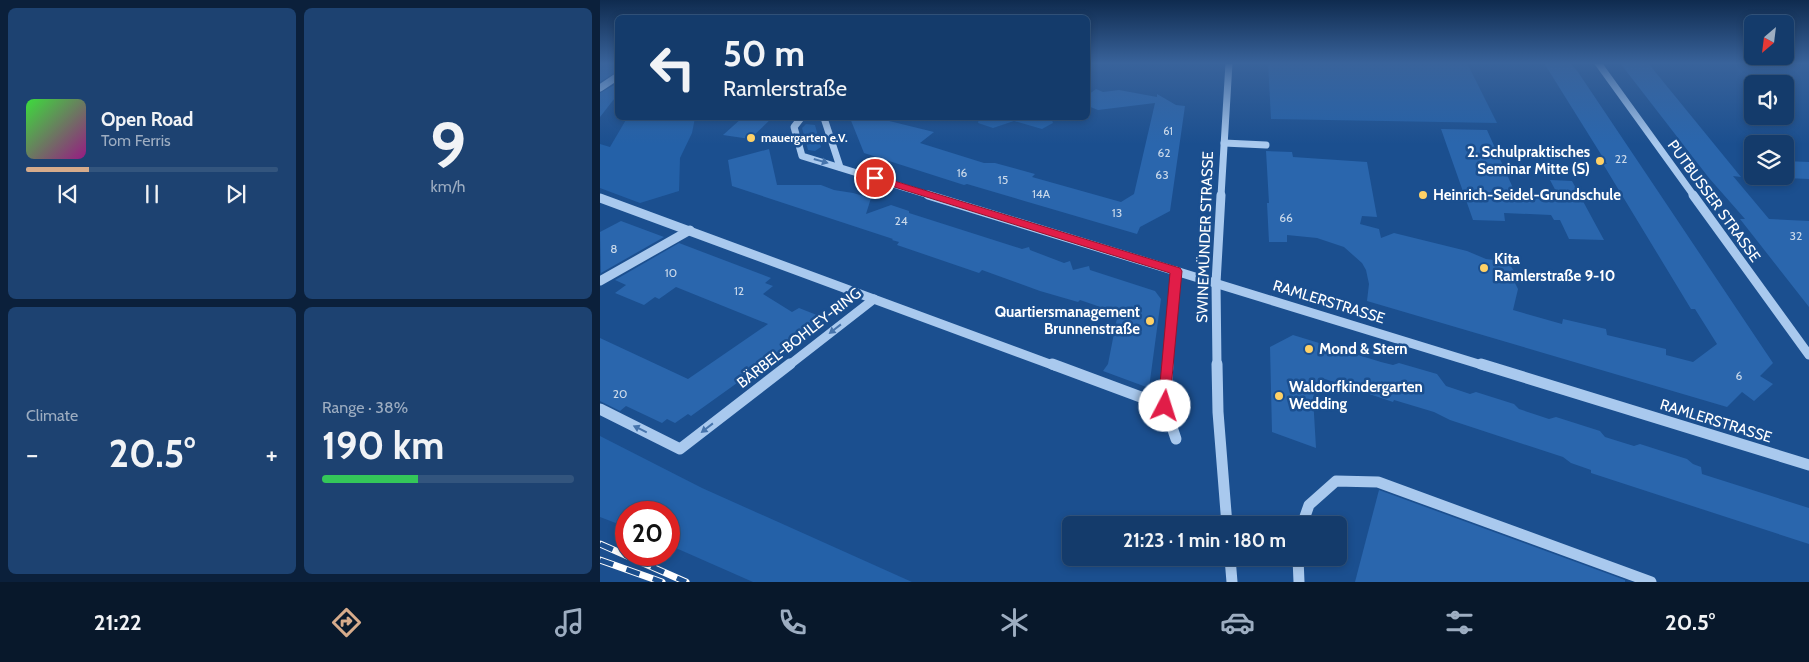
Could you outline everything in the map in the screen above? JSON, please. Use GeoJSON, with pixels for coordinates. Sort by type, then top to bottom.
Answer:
{"type":"FeatureCollection","features":[{"type":"Feature","properties":{"kind":"street","name":"SWINEMÜNDER STRASSE"},"geometry":{"type":"LineString","coordinates":[[1226,516],[1218,412],[1216,283],[1227,90]]}},
{"type":"Feature","properties":{"kind":"street","name":"PUTBUSSER STRASSE"},"geometry":{"type":"LineString","coordinates":[[1618,90],[1809,355]]}},
{"type":"Feature","properties":{"kind":"street","name":"RAMLERSTRASSE"},"geometry":{"type":"LineString","coordinates":[[799,120],[794,127],[802,156],[1809,465]]}},
{"type":"Feature","properties":{"kind":"street"},"geometry":{"type":"LineString","coordinates":[[825,120],[840,167]]}},
{"type":"Feature","properties":{"kind":"street"},"geometry":{"type":"LineString","coordinates":[[1224,142],[1266,145]]}},
{"type":"Feature","properties":{"kind":"street","name":"BÄRBEL-BOHLEY-RING"},"geometry":{"type":"LineString","coordinates":[[600,198],[874,299]]}},
{"type":"Feature","properties":{"kind":"street"},"geometry":{"type":"LineString","coordinates":[[600,282],[690,230]]}},
{"type":"Feature","properties":{"kind":"street"},"geometry":{"type":"LineString","coordinates":[[1176,271],[1165,406],[1176,440]]}},
{"type":"Feature","properties":{"kind":"street"},"geometry":{"type":"LineString","coordinates":[[874,299],[1165,406]]}},
{"type":"Feature","properties":{"kind":"street","name":"BÄRBEL-BOHLEY-RING"},"geometry":{"type":"LineString","coordinates":[[600,409],[680,449],[874,299]]}},
{"type":"Feature","properties":{"kind":"street"},"geometry":{"type":"LineString","coordinates":[[1305,516],[1309,505],[1336,481],[1378,482],[1651,582]]}},
{"type":"Feature","properties":{"kind":"street"},"geometry":{"type":"LineString","coordinates":[[1231,566],[1232,582]]}},
{"type":"Feature","properties":{"kind":"street"},"geometry":{"type":"LineString","coordinates":[[1298,566],[1299,582]]}},
{"type":"Feature","properties":{"kind":"shaded area"},"geometry":{"type":"Polygon","coordinates":[[[1269,90],[1481,90],[1497,123],[1271,119],[1269,90]]]}},
{"type":"Feature","properties":{"kind":"shaded area"},"geometry":{"type":"Polygon","coordinates":[[[626,120],[695,120],[692,133],[680,158],[679,191],[640,203],[600,188],[600,144],[610,147],[626,120]]]}},
{"type":"Feature","properties":{"kind":"shaded area"},"geometry":{"type":"Polygon","coordinates":[[[979,120],[1052,120],[1053,123],[1042,129],[1014,121],[993,128],[978,123],[979,120]]]}},
{"type":"Feature","properties":{"kind":"shaded area"},"geometry":{"type":"Polygon","coordinates":[[[806,124],[815,125],[821,147],[815,151],[808,150],[802,128],[806,124]]]}},
{"type":"Feature","properties":{"kind":"shaded area"},"geometry":{"type":"Polygon","coordinates":[[[600,436],[702,488],[912,582],[753,582],[680,550],[680,501],[615,501],[615,523],[600,517],[600,436]]]}},
{"type":"Feature","properties":{"kind":"building"},"geometry":{"type":"Polygon","coordinates":[[[605,90],[615,90],[615,98],[600,117],[600,93],[605,90]]]}},
{"type":"Feature","properties":{"kind":"building"},"geometry":{"type":"Polygon","coordinates":[[[1094,90],[1103,92],[1120,90],[1157,97],[1157,94],[1176,105],[1185,106],[1170,211],[1140,227],[1137,234],[967,184],[964,185],[864,153],[851,120],[885,120],[934,132],[920,143],[984,163],[995,163],[1035,174],[1032,177],[1121,202],[1134,194],[1155,103],[1098,110],[1090,107],[1090,94],[1094,90]]]}},
{"type":"Feature","properties":{"kind":"building"},"geometry":{"type":"Polygon","coordinates":[[[1561,90],[1590,90],[1773,363],[1760,376],[1773,384],[1754,401],[1742,392],[1727,407],[1367,301],[1369,284],[1366,270],[1362,263],[1344,247],[1317,238],[1287,235],[1287,242],[1269,242],[1266,151],[1292,152],[1293,157],[1367,162],[1377,217],[1362,216],[1360,224],[1379,229],[1381,238],[1394,233],[1467,251],[1486,259],[1502,261],[1510,265],[1514,271],[1514,281],[1518,289],[1513,310],[1562,324],[1563,319],[1606,329],[1607,335],[1666,349],[1666,355],[1693,362],[1717,344],[1695,309],[1691,309],[1603,164],[1607,164],[1561,90]]]}},
{"type":"Feature","properties":{"kind":"building"},"geometry":{"type":"Polygon","coordinates":[[[1641,90],[1670,90],[1741,177],[1733,176],[1769,219],[1809,221],[1809,307],[1740,219],[1745,219],[1709,178],[1641,90]]]}},
{"type":"Feature","properties":{"kind":"building"},"geometry":{"type":"Polygon","coordinates":[[[740,120],[770,120],[750,139],[723,135],[740,120]]]}},
{"type":"Feature","properties":{"kind":"building"},"geometry":{"type":"Polygon","coordinates":[[[1441,129],[1487,130],[1517,197],[1559,197],[1550,180],[1572,181],[1604,240],[1569,239],[1560,220],[1554,220],[1551,215],[1504,213],[1505,221],[1473,220],[1441,129]]]}},
{"type":"Feature","properties":{"kind":"building"},"geometry":{"type":"Polygon","coordinates":[[[769,149],[777,185],[821,185],[834,190],[871,198],[866,214],[891,205],[909,211],[909,213],[1022,249],[1029,247],[1030,250],[1064,263],[1070,261],[1073,270],[1089,266],[1090,270],[1155,291],[1161,299],[1149,388],[1103,371],[1108,364],[1118,313],[1080,300],[1078,302],[1040,291],[982,270],[979,273],[897,245],[899,242],[893,239],[732,186],[728,160],[769,149]]]}},
{"type":"Feature","properties":{"kind":"building"},"geometry":{"type":"Polygon","coordinates":[[[1794,161],[1809,162],[1809,179],[1794,178],[1794,161]]]}},
{"type":"Feature","properties":{"kind":"building"},"geometry":{"type":"Polygon","coordinates":[[[621,221],[664,237],[601,273],[600,232],[621,221]]]}},
{"type":"Feature","properties":{"kind":"building"},"geometry":{"type":"Polygon","coordinates":[[[679,243],[771,278],[765,283],[773,286],[763,294],[792,312],[799,308],[827,319],[808,332],[811,334],[795,346],[792,344],[761,366],[764,368],[746,380],[744,378],[691,416],[688,414],[675,423],[667,419],[662,423],[626,406],[620,411],[600,401],[600,338],[688,379],[768,324],[676,287],[659,299],[655,297],[644,305],[615,293],[626,285],[615,280],[679,243]]]}},
{"type":"Feature","properties":{"kind":"building"},"geometry":{"type":"Polygon","coordinates":[[[1293,335],[1381,362],[1393,365],[1399,363],[1437,374],[1446,386],[1470,394],[1476,392],[1514,404],[1519,409],[1549,419],[1556,417],[1600,431],[1605,437],[1634,446],[1640,444],[1687,459],[1701,467],[1702,474],[1809,508],[1809,544],[1591,473],[1591,470],[1571,463],[1563,457],[1450,420],[1434,412],[1394,400],[1393,402],[1322,378],[1313,397],[1316,448],[1272,432],[1270,347],[1293,335]]]}},
{"type":"Feature","properties":{"kind":"building"},"geometry":{"type":"Polygon","coordinates":[[[1379,490],[1625,580],[1625,582],[1355,582],[1379,490]]]}},
{"type":"Feature","properties":{"kind":"railway"},"geometry":{"type":"LineString","coordinates":[[600,544],[686,582]]}},
{"type":"Feature","properties":{"kind":"railway"},"geometry":{"type":"LineString","coordinates":[[600,560],[662,582]]}},
{"type":"Feature","properties":{"kind":"place","name":"mauergarten e.V."},"geometry":{"type":"Point","coordinates":[751,138]}},
{"type":"Feature","properties":{"kind":"place","name":"2. Schulpraktisches Seminar Mitte (S)"},"geometry":{"type":"Point","coordinates":[1600,161]}},
{"type":"Feature","properties":{"kind":"place","name":"Heinrich-Seidel-Grundschule"},"geometry":{"type":"Point","coordinates":[1423,195]}},
{"type":"Feature","properties":{"kind":"place","name":"Kita Ramlerstraße 9-10"},"geometry":{"type":"Point","coordinates":[1484,268]}},
{"type":"Feature","properties":{"kind":"place","name":"Quartiersmanagement Brunnenstraße"},"geometry":{"type":"Point","coordinates":[1150,321]}},
{"type":"Feature","properties":{"kind":"place","name":"Mond & Stern"},"geometry":{"type":"Point","coordinates":[1309,349]}},
{"type":"Feature","properties":{"kind":"place","name":"Waldorfkindergarten Wedding"},"geometry":{"type":"Point","coordinates":[1279,396]}},
{"type":"Feature","properties":{"kind":"route"},"geometry":{"type":"LineString","coordinates":[[875,178],[1176,271],[1165,406]]}}]}
